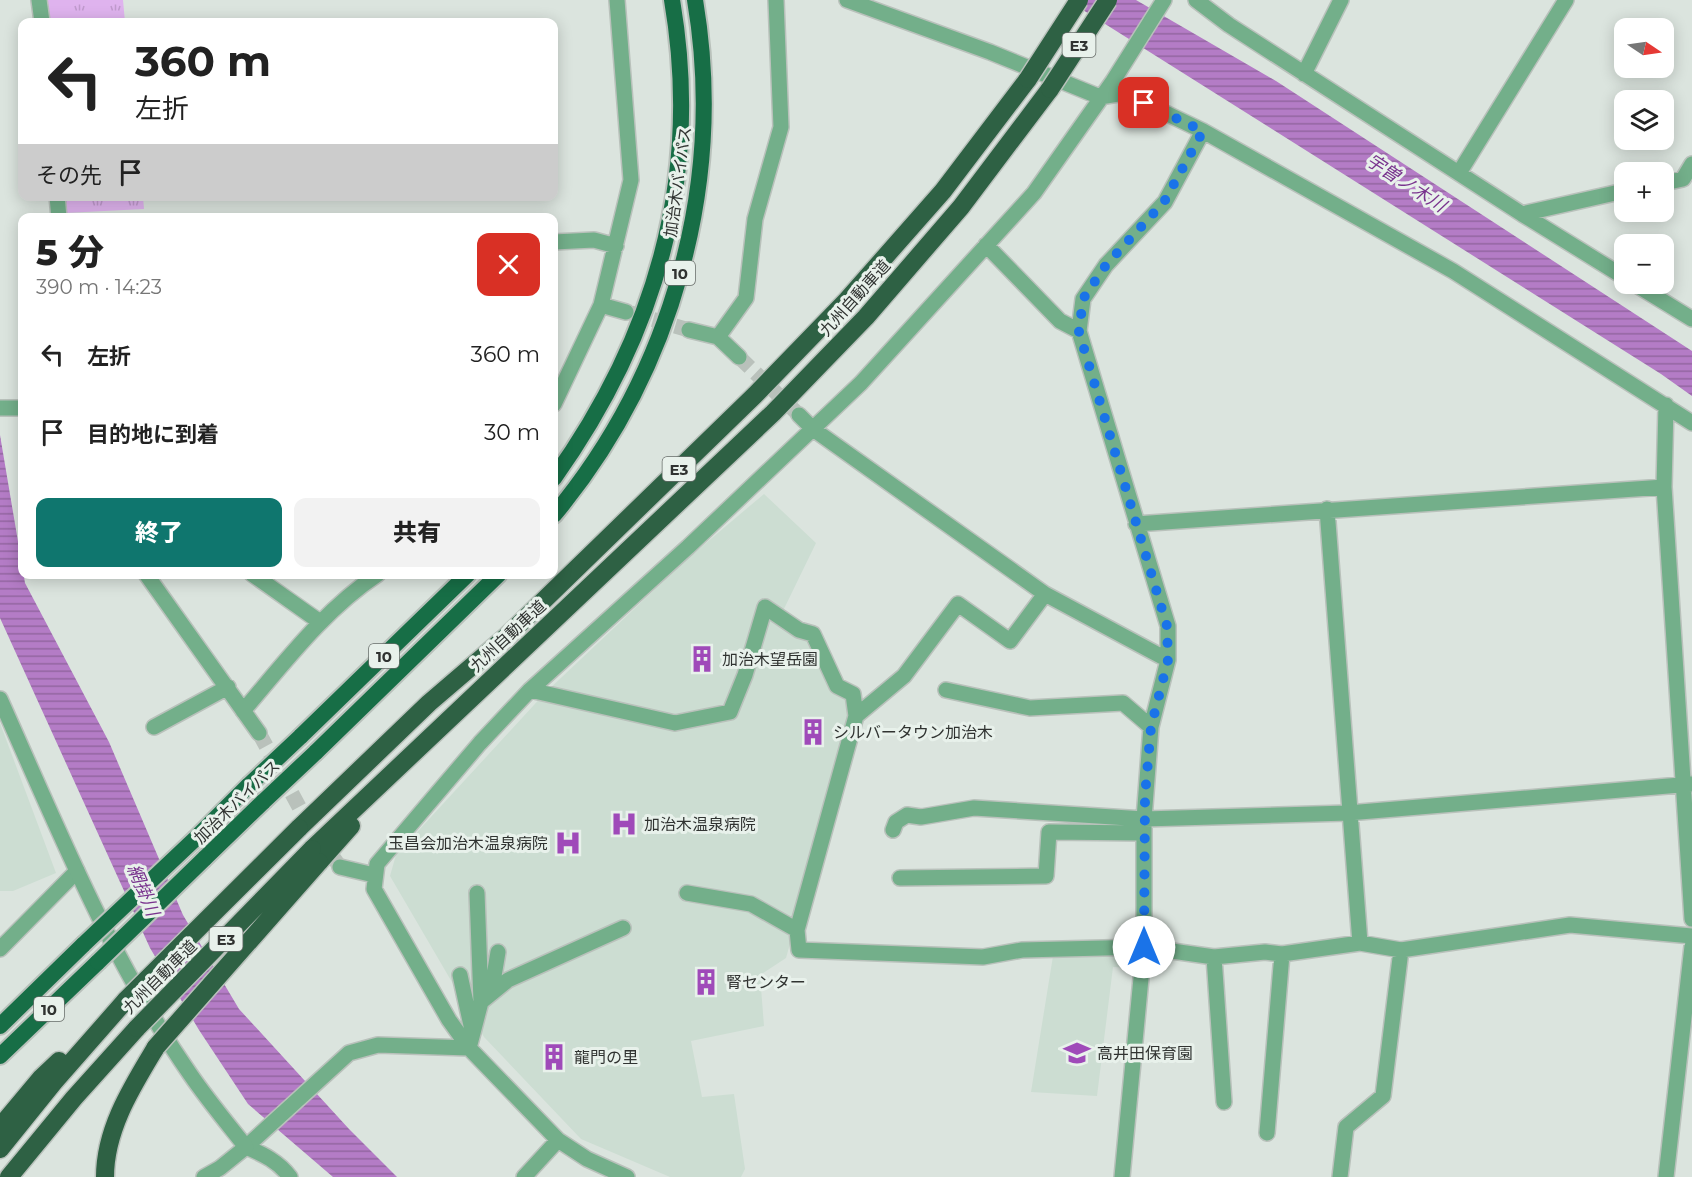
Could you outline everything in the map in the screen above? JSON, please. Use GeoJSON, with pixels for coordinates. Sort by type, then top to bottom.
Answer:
{"type":"FeatureCollection","features":[{"type":"Feature","properties":{"kind":"highway","name":"加治木バイパス"},"geometry":{"type":"LineString","coordinates":[[558,472],[584,435],[625,362],[651,295],[677,186],[681,106],[672,0]]}},
{"type":"Feature","properties":{"kind":"highway","name":"加治木バイパス"},"geometry":{"type":"LineString","coordinates":[[558,510],[573,491],[630,402],[671,304],[691,236],[705,118],[703,73],[695,0]]}},
{"type":"Feature","properties":{"kind":"highway","name":"九州自動車道"},"geometry":{"type":"LineString","coordinates":[[0,1149],[54,1082],[126,1000],[429,703],[506,637],[771,380],[847,300],[943,191],[1028,79],[1078,0]]}},
{"type":"Feature","properties":{"kind":"highway","name":"九州自動車道"},"geometry":{"type":"LineString","coordinates":[[9,1177],[74,1098],[137,1028],[315,855],[446,719],[773,413],[866,316],[961,207],[1050,89],[1108,0]]}},
{"type":"Feature","properties":{"kind":"highway","name":"加治木バイパス"},"geometry":{"type":"LineString","coordinates":[[0,1026],[463,579]]}},
{"type":"Feature","properties":{"kind":"highway","name":"加治木バイパス"},"geometry":{"type":"LineString","coordinates":[[0,1056],[494,579]]}},
{"type":"Feature","properties":{"kind":"highway"},"geometry":{"type":"LineString","coordinates":[[105,1177],[109,1148],[121,1109],[156,1047],[244,944],[315,855]]}},
{"type":"Feature","properties":{"kind":"highway"},"geometry":{"type":"LineString","coordinates":[[0,1127],[40,1078],[126,1000]]}},
{"type":"Feature","properties":{"kind":"street"},"geometry":{"type":"LineString","coordinates":[[39,0],[41,18]]}},
{"type":"Feature","properties":{"kind":"street"},"geometry":{"type":"LineString","coordinates":[[558,396],[601,305],[631,180],[617,0]]}},
{"type":"Feature","properties":{"kind":"street"},"geometry":{"type":"LineString","coordinates":[[718,337],[746,298],[755,219],[781,127],[776,0]]}},
{"type":"Feature","properties":{"kind":"street"},"geometry":{"type":"LineString","coordinates":[[847,0],[990,52],[1100,96],[1124,93],[1203,131],[1453,271],[1692,423]]}},
{"type":"Feature","properties":{"kind":"street"},"geometry":{"type":"LineString","coordinates":[[627,1177],[587,1159],[558,1140],[471,1042],[448,1020],[374,889],[374,875],[378,864],[400,835],[530,690],[861,383],[1034,193],[1100,96],[1113,81],[1164,0]]}},
{"type":"Feature","properties":{"kind":"street"},"geometry":{"type":"LineString","coordinates":[[1196,0],[1304,74],[1614,271]]}},
{"type":"Feature","properties":{"kind":"street"},"geometry":{"type":"LineString","coordinates":[[1304,74],[1341,0]]}},
{"type":"Feature","properties":{"kind":"street"},"geometry":{"type":"LineString","coordinates":[[1459,172],[1566,0]]}},
{"type":"Feature","properties":{"kind":"street"},"geometry":{"type":"LineString","coordinates":[[1122,1177],[1144,947],[1144,826],[1151,727],[1168,660],[1167,626],[1079,332],[1083,299],[1106,265],[1164,202],[1203,131]]}},
{"type":"Feature","properties":{"kind":"street"},"geometry":{"type":"LineString","coordinates":[[1674,180],[1683,178],[1692,164]]}},
{"type":"Feature","properties":{"kind":"street"},"geometry":{"type":"LineString","coordinates":[[1522,214],[1614,193]]}},
{"type":"Feature","properties":{"kind":"street"},"geometry":{"type":"LineString","coordinates":[[558,242],[594,240],[616,246]]}},
{"type":"Feature","properties":{"kind":"street"},"geometry":{"type":"LineString","coordinates":[[986,245],[1060,321],[1079,332]]}},
{"type":"Feature","properties":{"kind":"street"},"geometry":{"type":"LineString","coordinates":[[1651,294],[1692,319]]}},
{"type":"Feature","properties":{"kind":"street"},"geometry":{"type":"LineString","coordinates":[[601,305],[626,312]]}},
{"type":"Feature","properties":{"kind":"street"},"geometry":{"type":"LineString","coordinates":[[689,330],[718,337],[739,357]]}},
{"type":"Feature","properties":{"kind":"street"},"geometry":{"type":"LineString","coordinates":[[1666,405],[1664,487],[1688,785],[1692,919]]}},
{"type":"Feature","properties":{"kind":"street"},"geometry":{"type":"LineString","coordinates":[[0,408],[18,408]]}},
{"type":"Feature","properties":{"kind":"street"},"geometry":{"type":"LineString","coordinates":[[799,415],[813,429],[1045,594],[1168,660]]}},
{"type":"Feature","properties":{"kind":"street"},"geometry":{"type":"LineString","coordinates":[[1136,524],[1664,487]]}},
{"type":"Feature","properties":{"kind":"street"},"geometry":{"type":"LineString","coordinates":[[1327,509],[1348,813],[1360,943]]}},
{"type":"Feature","properties":{"kind":"street"},"geometry":{"type":"LineString","coordinates":[[150,579],[259,733]]}},
{"type":"Feature","properties":{"kind":"street"},"geometry":{"type":"LineString","coordinates":[[259,579],[320,622]]}},
{"type":"Feature","properties":{"kind":"street"},"geometry":{"type":"LineString","coordinates":[[243,711],[320,622],[352,591],[370,579]]}},
{"type":"Feature","properties":{"kind":"street"},"geometry":{"type":"LineString","coordinates":[[856,716],[904,676],[958,604],[1010,641],[1045,594]]}},
{"type":"Feature","properties":{"kind":"street"},"geometry":{"type":"LineString","coordinates":[[530,690],[675,723],[730,712],[745,675],[765,607],[799,630],[813,633],[837,686],[853,694],[856,716],[796,930],[800,950],[983,957],[1022,950],[1144,947],[1214,957],[1265,952],[1282,954],[1360,943],[1401,950],[1570,925],[1692,936]]}},
{"type":"Feature","properties":{"kind":"street"},"geometry":{"type":"LineString","coordinates":[[154,727],[228,687]]}},
{"type":"Feature","properties":{"kind":"street"},"geometry":{"type":"LineString","coordinates":[[946,690],[1030,708],[1123,703],[1151,727]]}},
{"type":"Feature","properties":{"kind":"street"},"geometry":{"type":"LineString","coordinates":[[0,699],[77,871],[124,964],[190,1074],[246,1147],[263,1154],[284,1168],[290,1177]]}},
{"type":"Feature","properties":{"kind":"street"},"geometry":{"type":"LineString","coordinates":[[900,878],[1046,876],[1049,832],[1348,813],[1688,785]]}},
{"type":"Feature","properties":{"kind":"street"},"geometry":{"type":"LineString","coordinates":[[893,830],[896,822],[907,815],[921,817],[974,808],[1144,826]]}},
{"type":"Feature","properties":{"kind":"street"},"geometry":{"type":"LineString","coordinates":[[340,867],[374,875]]}},
{"type":"Feature","properties":{"kind":"street"},"geometry":{"type":"LineString","coordinates":[[0,950],[77,871]]}},
{"type":"Feature","properties":{"kind":"street"},"geometry":{"type":"LineString","coordinates":[[477,893],[486,998]]}},
{"type":"Feature","properties":{"kind":"street"},"geometry":{"type":"LineString","coordinates":[[687,893],[751,904],[796,930]]}},
{"type":"Feature","properties":{"kind":"street"},"geometry":{"type":"LineString","coordinates":[[486,998],[508,980],[622,928]]}},
{"type":"Feature","properties":{"kind":"street"},"geometry":{"type":"LineString","coordinates":[[1666,1177],[1692,946]]}},
{"type":"Feature","properties":{"kind":"street"},"geometry":{"type":"LineString","coordinates":[[1340,1177],[1346,1127],[1383,1096],[1401,950]]}},
{"type":"Feature","properties":{"kind":"street"},"geometry":{"type":"LineString","coordinates":[[471,1042],[498,952]]}},
{"type":"Feature","properties":{"kind":"street"},"geometry":{"type":"LineString","coordinates":[[1268,1133],[1282,954]]}},
{"type":"Feature","properties":{"kind":"street"},"geometry":{"type":"LineString","coordinates":[[1214,957],[1224,1102]]}},
{"type":"Feature","properties":{"kind":"street"},"geometry":{"type":"LineString","coordinates":[[460,975],[471,1042]]}},
{"type":"Feature","properties":{"kind":"street"},"geometry":{"type":"LineString","coordinates":[[204,1177],[220,1168],[246,1147],[349,1053],[378,1045],[471,1042]]}},
{"type":"Feature","properties":{"kind":"street"},"geometry":{"type":"LineString","coordinates":[[524,1177],[558,1140]]}},
{"type":"Feature","properties":{"kind":"shaded area","name":"加治木温泉病院"},"geometry":{"type":"Polygon","coordinates":[[[764,494],[816,543],[780,617],[824,641],[857,706],[786,958],[760,975],[764,1026],[691,1041],[702,1097],[734,1094],[745,1169],[741,1177],[670,1177],[581,1139],[484,1037],[390,876],[396,855],[545,693],[687,559],[764,494]]]}},
{"type":"Feature","properties":{"kind":"shaded area"},"geometry":{"type":"Polygon","coordinates":[[[0,723],[56,873],[13,891],[0,891],[0,723]]]}},
{"type":"Feature","properties":{"kind":"shaded area"},"geometry":{"type":"Polygon","coordinates":[[[1141,947],[1139,968],[1113,967],[1097,1096],[1031,1092],[1054,950],[1141,947]]]}},
{"type":"Feature","properties":{"kind":"green space"},"geometry":{"type":"Polygon","coordinates":[[[47,0],[123,0],[125,18],[49,18],[47,0]]]}},
{"type":"Feature","properties":{"kind":"green space"},"geometry":{"type":"Polygon","coordinates":[[[64,201],[143,201],[144,209],[65,213],[64,201]]]}},
{"type":"Feature","properties":{"kind":"water","name":"宇曽ノ木川"},"geometry":{"type":"Polygon","coordinates":[[[1067,0],[1136,0],[1276,81],[1692,351],[1692,396],[1661,374],[1067,0]]]}},
{"type":"Feature","properties":{"kind":"water","name":"網掛川"},"geometry":{"type":"Polygon","coordinates":[[[0,435],[18,542],[18,579],[24,579],[109,742],[183,915],[239,1009],[349,1129],[397,1177],[333,1177],[248,1104],[199,1030],[150,948],[0,618],[0,435]]]}},
{"type":"Feature","properties":{"kind":"tunnel"},"geometry":{"type":"LineString","coordinates":[[631,313],[689,330]]}},
{"type":"Feature","properties":{"kind":"tunnel"},"geometry":{"type":"LineString","coordinates":[[739,357],[799,415]]}},
{"type":"Feature","properties":{"kind":"tunnel"},"geometry":{"type":"LineString","coordinates":[[259,733],[303,814],[340,867]]}},
{"type":"Feature","properties":{"kind":"place","name":"加治木望岳園"},"geometry":{"type":"Point","coordinates":[702,659]}},
{"type":"Feature","properties":{"kind":"place","name":"シルバータウン加治木"},"geometry":{"type":"Point","coordinates":[813,732]}},
{"type":"Feature","properties":{"kind":"place","name":"加治木温泉病院"},"geometry":{"type":"Point","coordinates":[624,824]}},
{"type":"Feature","properties":{"kind":"place","name":"玉昌会加治木温泉病院"},"geometry":{"type":"Point","coordinates":[568,843]}},
{"type":"Feature","properties":{"kind":"place","name":"腎センター"},"geometry":{"type":"Point","coordinates":[706,982]}},
{"type":"Feature","properties":{"kind":"place","name":"高井田保育園"},"geometry":{"type":"Point","coordinates":[1077,1053]}},
{"type":"Feature","properties":{"kind":"place","name":"龍門の里"},"geometry":{"type":"Point","coordinates":[554,1057]}},
{"type":"Feature","properties":{"kind":"route"},"geometry":{"type":"LineString","coordinates":[[1144,103],[1203,131],[1164,202],[1106,265],[1083,299],[1079,332],[1080,343],[1167,626],[1168,660],[1151,727],[1145,796],[1144,947]]}}]}
